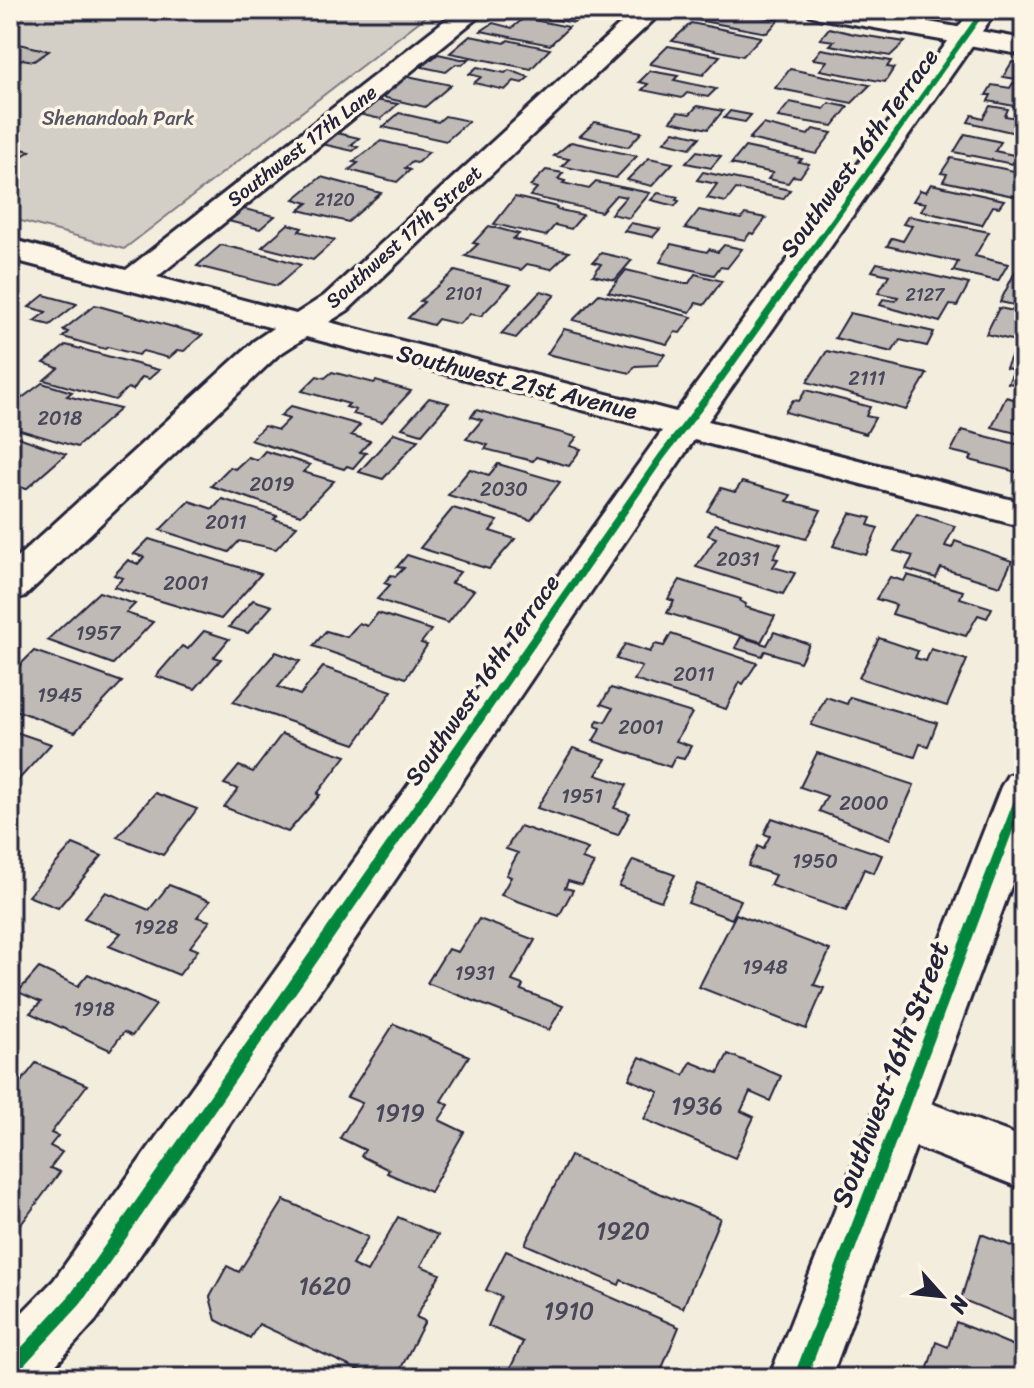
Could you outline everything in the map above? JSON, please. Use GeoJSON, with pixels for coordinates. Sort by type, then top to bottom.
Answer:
{"type":"FeatureCollection","features":[{"type":"Feature","properties":{"kind":"street","name":"Southwest 17th Lane"},"geometry":{"type":"LineString","coordinates":[[131,282],[474,10]]}},
{"type":"Feature","properties":{"kind":"street","name":"Southwest 17th Street"},"geometry":{"type":"LineString","coordinates":[[10,587],[266,348],[336,303],[651,10]]}},
{"type":"Feature","properties":{"kind":"street"},"geometry":{"type":"LineString","coordinates":[[819,10],[1024,29]]}},
{"type":"Feature","properties":{"kind":"street"},"geometry":{"type":"LineString","coordinates":[[916,10],[975,23],[1024,47]]}},
{"type":"Feature","properties":{"kind":"street","name":"Southwest 16th Terrace"},"geometry":{"type":"LineString","coordinates":[[10,1370],[75,1300],[686,426],[975,23]]}},
{"type":"Feature","properties":{"kind":"street","name":"Southwest 21st Avenue"},"geometry":{"type":"LineString","coordinates":[[10,249],[1024,515]]}},
{"type":"Feature","properties":{"kind":"street","name":"Southwest 16th Street"},"geometry":{"type":"LineString","coordinates":[[800,1378],[1024,787]]}},
{"type":"Feature","properties":{"kind":"street"},"geometry":{"type":"LineString","coordinates":[[901,1116],[1024,1164]]}},
{"type":"Feature","properties":{"kind":"green space","name":"Shenandoah Park"},"geometry":{"type":"Polygon","coordinates":[[[10,10],[434,10],[124,249],[10,218],[10,10]]]}},
{"type":"Feature","properties":{"kind":"building"},"geometry":{"type":"Polygon","coordinates":[[[584,10],[574,23],[515,12],[584,10]]]}},
{"type":"Feature","properties":{"kind":"building"},"geometry":{"type":"Polygon","coordinates":[[[699,10],[727,10],[779,20],[767,33],[697,20],[702,15],[699,10]]]}},
{"type":"Feature","properties":{"kind":"building"},"geometry":{"type":"Polygon","coordinates":[[[524,18],[569,27],[550,45],[481,31],[493,23],[512,28],[524,18]]]}},
{"type":"Feature","properties":{"kind":"building"},"geometry":{"type":"Polygon","coordinates":[[[691,23],[761,37],[743,56],[672,41],[691,23]]]}},
{"type":"Feature","properties":{"kind":"building"},"geometry":{"type":"Polygon","coordinates":[[[829,28],[905,42],[890,56],[830,45],[834,41],[820,39],[829,28]]]}},
{"type":"Feature","properties":{"kind":"building"},"geometry":{"type":"Polygon","coordinates":[[[470,36],[550,49],[531,69],[450,53],[470,36]]]}},
{"type":"Feature","properties":{"kind":"building"},"geometry":{"type":"Polygon","coordinates":[[[10,43],[49,51],[34,61],[22,59],[11,66],[10,43]]]}},
{"type":"Feature","properties":{"kind":"building"},"geometry":{"type":"Polygon","coordinates":[[[668,46],[720,56],[703,75],[650,64],[668,46]]]}},
{"type":"Feature","properties":{"kind":"building"},"geometry":{"type":"Polygon","coordinates":[[[821,49],[891,61],[887,67],[894,68],[885,82],[820,70],[827,61],[813,59],[821,49]]]}},
{"type":"Feature","properties":{"kind":"building"},"geometry":{"type":"Polygon","coordinates":[[[438,54],[469,59],[446,72],[422,67],[427,62],[420,61],[432,59],[438,54]]]}},
{"type":"Feature","properties":{"kind":"building"},"geometry":{"type":"Polygon","coordinates":[[[1012,62],[1024,64],[1024,80],[1003,77],[1012,62]]]}},
{"type":"Feature","properties":{"kind":"building"},"geometry":{"type":"Polygon","coordinates":[[[477,67],[505,73],[509,70],[529,77],[522,83],[514,81],[505,90],[474,83],[481,77],[469,74],[477,67]]]}},
{"type":"Feature","properties":{"kind":"building"},"geometry":{"type":"Polygon","coordinates":[[[790,69],[870,85],[852,103],[775,88],[790,69]]]}},
{"type":"Feature","properties":{"kind":"building"},"geometry":{"type":"Polygon","coordinates":[[[650,71],[678,76],[674,80],[716,89],[708,97],[687,93],[682,98],[642,90],[648,84],[639,82],[650,71]]]}},
{"type":"Feature","properties":{"kind":"building"},"geometry":{"type":"Polygon","coordinates":[[[403,75],[451,85],[425,107],[377,96],[403,75]]]}},
{"type":"Feature","properties":{"kind":"building"},"geometry":{"type":"Polygon","coordinates":[[[1013,83],[1024,85],[1024,108],[988,101],[991,95],[986,95],[992,85],[1010,88],[1013,83]]]}},
{"type":"Feature","properties":{"kind":"building"},"geometry":{"type":"Polygon","coordinates":[[[375,100],[398,104],[381,119],[358,114],[375,100]]]}},
{"type":"Feature","properties":{"kind":"building"},"geometry":{"type":"Polygon","coordinates":[[[790,102],[824,109],[829,103],[848,107],[833,126],[778,117],[790,102]]]}},
{"type":"Feature","properties":{"kind":"building"},"geometry":{"type":"Polygon","coordinates":[[[697,106],[723,111],[708,129],[670,121],[678,112],[690,114],[697,106]]]}},
{"type":"Feature","properties":{"kind":"building"},"geometry":{"type":"Polygon","coordinates":[[[990,106],[1008,109],[1005,116],[1024,119],[1024,135],[968,122],[972,115],[983,118],[990,106]]]}},
{"type":"Feature","properties":{"kind":"building"},"geometry":{"type":"Polygon","coordinates":[[[730,111],[751,115],[745,122],[724,118],[730,111]]]}},
{"type":"Feature","properties":{"kind":"building"},"geometry":{"type":"Polygon","coordinates":[[[399,113],[438,122],[445,116],[469,121],[446,141],[383,127],[399,113]]]}},
{"type":"Feature","properties":{"kind":"building"},"geometry":{"type":"Polygon","coordinates":[[[595,122],[642,132],[628,147],[580,136],[595,122]]]}},
{"type":"Feature","properties":{"kind":"building"},"geometry":{"type":"Polygon","coordinates":[[[763,124],[808,135],[813,129],[832,133],[816,154],[749,139],[763,124]]]}},
{"type":"Feature","properties":{"kind":"building"},"geometry":{"type":"Polygon","coordinates":[[[674,131],[700,137],[690,148],[664,142],[674,131]]]}},
{"type":"Feature","properties":{"kind":"building"},"geometry":{"type":"Polygon","coordinates":[[[337,133],[359,138],[351,145],[358,147],[353,151],[322,144],[337,133]]]}},
{"type":"Feature","properties":{"kind":"building"},"geometry":{"type":"Polygon","coordinates":[[[965,134],[1001,142],[995,151],[1018,156],[1012,164],[954,152],[965,134]]]}},
{"type":"Feature","properties":{"kind":"building"},"geometry":{"type":"Polygon","coordinates":[[[381,141],[429,152],[417,163],[412,162],[405,168],[410,170],[397,182],[349,170],[358,163],[353,162],[381,141]]]}},
{"type":"Feature","properties":{"kind":"building"},"geometry":{"type":"Polygon","coordinates":[[[571,142],[637,156],[616,178],[562,166],[569,159],[554,156],[571,142]]]}},
{"type":"Feature","properties":{"kind":"building"},"geometry":{"type":"Polygon","coordinates":[[[10,146],[30,151],[10,164],[10,146]]]}},
{"type":"Feature","properties":{"kind":"building"},"geometry":{"type":"Polygon","coordinates":[[[745,147],[802,159],[799,162],[809,164],[800,177],[793,176],[788,183],[768,179],[773,173],[731,164],[745,147]]]}},
{"type":"Feature","properties":{"kind":"building"},"geometry":{"type":"Polygon","coordinates":[[[697,151],[721,156],[711,168],[686,163],[697,151]]]}},
{"type":"Feature","properties":{"kind":"building"},"geometry":{"type":"Polygon","coordinates":[[[649,158],[673,163],[652,186],[627,180],[649,158]]]}},
{"type":"Feature","properties":{"kind":"building"},"geometry":{"type":"Polygon","coordinates":[[[951,158],[1024,173],[1024,185],[1018,197],[943,181],[947,174],[941,173],[951,158]]]}},
{"type":"Feature","properties":{"kind":"building"},"geometry":{"type":"Polygon","coordinates":[[[546,170],[563,173],[558,179],[565,181],[563,183],[589,189],[596,182],[650,193],[629,218],[611,214],[626,197],[616,195],[601,212],[530,196],[537,188],[530,186],[546,170]]]}},
{"type":"Feature","properties":{"kind":"building"},"geometry":{"type":"Polygon","coordinates":[[[703,172],[790,190],[783,199],[736,189],[726,202],[707,198],[717,184],[697,180],[703,172]]]}},
{"type":"Feature","properties":{"kind":"building"},"geometry":{"type":"Polygon","coordinates":[[[321,177],[381,193],[348,222],[299,210],[308,203],[294,199],[321,177]]]}},
{"type":"Feature","properties":{"kind":"building"},"geometry":{"type":"Polygon","coordinates":[[[931,184],[1004,200],[999,207],[993,206],[982,225],[921,211],[926,203],[913,201],[920,190],[926,192],[931,184]]]}},
{"type":"Feature","properties":{"kind":"building"},"geometry":{"type":"Polygon","coordinates":[[[658,193],[678,197],[676,200],[679,201],[675,206],[651,200],[658,193]]]}},
{"type":"Feature","properties":{"kind":"building"},"geometry":{"type":"Polygon","coordinates":[[[515,197],[583,215],[571,229],[555,225],[546,236],[494,224],[515,197]]]}},
{"type":"Feature","properties":{"kind":"building"},"geometry":{"type":"Polygon","coordinates":[[[244,209],[275,216],[260,229],[228,221],[244,209]]]}},
{"type":"Feature","properties":{"kind":"building"},"geometry":{"type":"Polygon","coordinates":[[[699,210],[741,219],[745,214],[766,218],[745,240],[685,228],[699,210]]]}},
{"type":"Feature","properties":{"kind":"building"},"geometry":{"type":"Polygon","coordinates":[[[908,216],[989,232],[975,256],[1008,264],[998,281],[953,271],[958,262],[887,246],[892,238],[903,241],[912,226],[903,224],[908,216]]]}},
{"type":"Feature","properties":{"kind":"building"},"geometry":{"type":"Polygon","coordinates":[[[631,223],[660,229],[653,237],[624,231],[631,223]]]}},
{"type":"Feature","properties":{"kind":"building"},"geometry":{"type":"Polygon","coordinates":[[[288,224],[302,228],[299,231],[335,240],[313,260],[262,247],[288,224]]]}},
{"type":"Feature","properties":{"kind":"building"},"geometry":{"type":"Polygon","coordinates":[[[489,226],[519,234],[513,239],[569,252],[551,269],[527,264],[521,270],[465,256],[478,244],[473,243],[489,226]]]}},
{"type":"Feature","properties":{"kind":"building"},"geometry":{"type":"Polygon","coordinates":[[[671,244],[707,252],[709,249],[718,252],[724,245],[742,249],[727,268],[720,267],[714,275],[660,262],[671,244]]]}},
{"type":"Feature","properties":{"kind":"building"},"geometry":{"type":"Polygon","coordinates":[[[221,245],[301,265],[277,286],[197,266],[221,245]]]}},
{"type":"Feature","properties":{"kind":"building"},"geometry":{"type":"Polygon","coordinates":[[[601,253],[632,260],[615,280],[593,275],[601,264],[593,262],[601,253]]]}},
{"type":"Feature","properties":{"kind":"building"},"geometry":{"type":"Polygon","coordinates":[[[877,263],[969,284],[957,306],[950,305],[940,322],[880,305],[883,299],[895,301],[898,297],[878,293],[889,275],[872,271],[877,263]]]}},
{"type":"Feature","properties":{"kind":"building"},"geometry":{"type":"Polygon","coordinates":[[[626,270],[680,283],[689,283],[695,274],[722,281],[704,305],[696,303],[690,312],[608,292],[626,270]]]}},
{"type":"Feature","properties":{"kind":"building"},"geometry":{"type":"Polygon","coordinates":[[[455,271],[511,285],[481,316],[470,314],[459,324],[438,319],[433,325],[408,318],[424,302],[420,301],[455,271]]]}},
{"type":"Feature","properties":{"kind":"building"},"geometry":{"type":"Polygon","coordinates":[[[1015,272],[1024,274],[1024,307],[1000,302],[1015,272]]]}},
{"type":"Feature","properties":{"kind":"building"},"geometry":{"type":"Polygon","coordinates":[[[541,291],[555,295],[516,338],[501,334],[541,291]]]}},
{"type":"Feature","properties":{"kind":"building"},"geometry":{"type":"Polygon","coordinates":[[[599,294],[692,317],[667,344],[573,320],[599,294]]]}},
{"type":"Feature","properties":{"kind":"building"},"geometry":{"type":"Polygon","coordinates":[[[44,295],[77,304],[50,325],[34,321],[46,312],[29,307],[44,295]]]}},
{"type":"Feature","properties":{"kind":"building"},"geometry":{"type":"Polygon","coordinates":[[[95,305],[202,335],[184,351],[178,350],[169,358],[143,351],[138,355],[108,347],[105,349],[63,337],[68,332],[63,330],[95,305]]]}},
{"type":"Feature","properties":{"kind":"building"},"geometry":{"type":"Polygon","coordinates":[[[999,308],[1024,313],[1024,343],[986,334],[999,308]]]}},
{"type":"Feature","properties":{"kind":"building"},"geometry":{"type":"Polygon","coordinates":[[[850,313],[934,332],[927,346],[900,340],[892,352],[835,338],[850,313]]]}},
{"type":"Feature","properties":{"kind":"building"},"geometry":{"type":"Polygon","coordinates":[[[564,329],[665,354],[657,365],[635,366],[630,373],[547,354],[564,329]]]}},
{"type":"Feature","properties":{"kind":"building"},"geometry":{"type":"Polygon","coordinates":[[[66,345],[159,370],[149,379],[142,377],[133,390],[128,388],[115,400],[44,380],[58,368],[44,363],[66,345]]]}},
{"type":"Feature","properties":{"kind":"building"},"geometry":{"type":"Polygon","coordinates":[[[827,351],[927,374],[906,410],[807,382],[827,351]]]}},
{"type":"Feature","properties":{"kind":"building"},"geometry":{"type":"Polygon","coordinates":[[[1013,352],[1024,355],[1024,386],[1008,383],[1014,370],[1006,368],[1013,352]]]}},
{"type":"Feature","properties":{"kind":"building"},"geometry":{"type":"Polygon","coordinates":[[[332,372],[411,391],[382,422],[353,414],[356,410],[346,407],[349,404],[302,391],[317,376],[325,378],[332,372]]]}},
{"type":"Feature","properties":{"kind":"building"},"geometry":{"type":"Polygon","coordinates":[[[42,383],[72,392],[67,396],[120,409],[77,447],[10,427],[10,407],[42,383]]]}},
{"type":"Feature","properties":{"kind":"building"},"geometry":{"type":"Polygon","coordinates":[[[806,390],[870,407],[866,416],[875,418],[866,434],[785,412],[793,400],[799,401],[806,390]]]}},
{"type":"Feature","properties":{"kind":"building"},"geometry":{"type":"Polygon","coordinates":[[[1006,397],[1024,402],[1024,435],[992,427],[1006,397]]]}},
{"type":"Feature","properties":{"kind":"building"},"geometry":{"type":"Polygon","coordinates":[[[429,398],[449,403],[422,434],[402,428],[429,398]]]}},
{"type":"Feature","properties":{"kind":"building"},"geometry":{"type":"Polygon","coordinates":[[[291,406],[360,425],[351,435],[370,441],[360,452],[366,453],[353,468],[347,466],[344,469],[250,440],[264,426],[278,430],[289,419],[280,416],[291,406]]]}},
{"type":"Feature","properties":{"kind":"building"},"geometry":{"type":"Polygon","coordinates":[[[476,410],[577,437],[570,446],[581,449],[569,466],[485,449],[488,445],[466,439],[482,420],[471,417],[476,410]]]}},
{"type":"Feature","properties":{"kind":"building"},"geometry":{"type":"Polygon","coordinates":[[[962,430],[1024,446],[1024,474],[970,460],[972,456],[951,451],[962,430]]]}},
{"type":"Feature","properties":{"kind":"building"},"geometry":{"type":"Polygon","coordinates":[[[394,433],[418,440],[383,479],[359,472],[394,433]]]}},
{"type":"Feature","properties":{"kind":"building"},"geometry":{"type":"Polygon","coordinates":[[[10,434],[66,454],[26,489],[10,483],[10,434]]]}},
{"type":"Feature","properties":{"kind":"building"},"geometry":{"type":"Polygon","coordinates":[[[265,451],[310,465],[303,472],[334,481],[301,515],[211,486],[230,467],[235,469],[248,457],[257,460],[265,451]]]}},
{"type":"Feature","properties":{"kind":"building"},"geometry":{"type":"Polygon","coordinates":[[[498,464],[560,482],[531,520],[448,495],[470,469],[489,475],[498,464]]]}},
{"type":"Feature","properties":{"kind":"building"},"geometry":{"type":"Polygon","coordinates":[[[742,482],[791,495],[787,501],[821,510],[806,539],[707,511],[721,488],[735,492],[742,482]]]}},
{"type":"Feature","properties":{"kind":"building"},"geometry":{"type":"Polygon","coordinates":[[[222,499],[277,516],[274,519],[297,526],[276,549],[239,541],[229,552],[160,530],[189,501],[213,509],[222,499]]]}},
{"type":"Feature","properties":{"kind":"building"},"geometry":{"type":"Polygon","coordinates":[[[453,508],[498,521],[490,531],[515,539],[489,569],[420,548],[453,508]]]}},
{"type":"Feature","properties":{"kind":"building"},"geometry":{"type":"Polygon","coordinates":[[[850,513],[871,518],[868,525],[878,528],[866,555],[833,546],[850,513]]]}},
{"type":"Feature","properties":{"kind":"building"},"geometry":{"type":"Polygon","coordinates":[[[917,514],[955,526],[945,546],[952,548],[955,541],[1012,561],[1000,586],[941,568],[936,578],[906,569],[913,556],[894,551],[917,514]]]}},
{"type":"Feature","properties":{"kind":"building"},"geometry":{"type":"Polygon","coordinates":[[[715,524],[781,544],[773,558],[778,559],[773,567],[795,573],[783,594],[696,567],[716,538],[708,535],[715,524]]]}},
{"type":"Feature","properties":{"kind":"building"},"geometry":{"type":"Polygon","coordinates":[[[149,539],[261,574],[221,619],[114,587],[123,578],[114,575],[128,560],[138,564],[144,557],[134,554],[149,539]]]}},
{"type":"Feature","properties":{"kind":"building"},"geometry":{"type":"Polygon","coordinates":[[[407,555],[460,572],[451,583],[474,590],[448,623],[377,599],[390,585],[384,583],[404,568],[397,567],[407,555]]]}},
{"type":"Feature","properties":{"kind":"building"},"geometry":{"type":"Polygon","coordinates":[[[907,575],[963,591],[960,598],[992,608],[987,618],[978,615],[966,636],[892,614],[896,605],[876,599],[890,577],[904,581],[907,575]]]}},
{"type":"Feature","properties":{"kind":"building"},"geometry":{"type":"Polygon","coordinates":[[[680,580],[741,599],[745,607],[775,616],[761,642],[667,613],[674,601],[668,599],[680,580]]]}},
{"type":"Feature","properties":{"kind":"building"},"geometry":{"type":"Polygon","coordinates":[[[99,592],[135,604],[126,613],[153,622],[113,664],[47,640],[99,592]]]}},
{"type":"Feature","properties":{"kind":"building"},"geometry":{"type":"Polygon","coordinates":[[[253,600],[272,606],[248,633],[229,627],[253,600]]]}},
{"type":"Feature","properties":{"kind":"building"},"geometry":{"type":"Polygon","coordinates":[[[378,613],[431,630],[421,643],[427,645],[406,678],[313,646],[326,631],[347,637],[359,623],[367,626],[378,613]]]}},
{"type":"Feature","properties":{"kind":"building"},"geometry":{"type":"Polygon","coordinates":[[[204,631],[229,639],[214,657],[221,659],[195,689],[156,676],[182,646],[188,649],[204,631]]]}},
{"type":"Feature","properties":{"kind":"building"},"geometry":{"type":"Polygon","coordinates":[[[774,632],[809,644],[800,662],[765,651],[762,656],[735,648],[741,637],[767,645],[774,632]]]}},
{"type":"Feature","properties":{"kind":"building"},"geometry":{"type":"Polygon","coordinates":[[[671,634],[757,663],[743,684],[740,682],[726,709],[634,680],[642,667],[616,659],[625,644],[650,652],[655,644],[664,646],[671,634]]]}},
{"type":"Feature","properties":{"kind":"building"},"geometry":{"type":"Polygon","coordinates":[[[879,638],[918,651],[915,658],[926,661],[931,649],[967,660],[947,706],[859,678],[879,638]]]}},
{"type":"Feature","properties":{"kind":"building"},"geometry":{"type":"Polygon","coordinates":[[[34,651],[122,682],[75,732],[10,708],[10,675],[34,651]]]}},
{"type":"Feature","properties":{"kind":"building"},"geometry":{"type":"Polygon","coordinates":[[[276,652],[300,661],[278,687],[300,695],[323,667],[392,691],[355,744],[233,702],[276,652]]]}},
{"type":"Feature","properties":{"kind":"building"},"geometry":{"type":"Polygon","coordinates":[[[611,688],[692,713],[676,741],[691,746],[684,759],[675,757],[670,767],[593,741],[601,728],[595,726],[598,720],[605,722],[613,708],[601,704],[611,688]]]}},
{"type":"Feature","properties":{"kind":"building"},"geometry":{"type":"Polygon","coordinates":[[[826,697],[847,704],[850,697],[937,723],[928,746],[920,744],[915,757],[811,725],[826,697]]]}},
{"type":"Feature","properties":{"kind":"building"},"geometry":{"type":"Polygon","coordinates":[[[10,730],[51,744],[12,787],[10,786],[10,730]]]}},
{"type":"Feature","properties":{"kind":"building"},"geometry":{"type":"Polygon","coordinates":[[[282,734],[346,756],[317,794],[320,795],[288,832],[224,807],[238,789],[224,784],[239,766],[253,772],[282,734]]]}},
{"type":"Feature","properties":{"kind":"building"},"geometry":{"type":"Polygon","coordinates":[[[573,748],[606,759],[596,775],[627,785],[614,808],[630,813],[618,835],[537,808],[573,748]]]}},
{"type":"Feature","properties":{"kind":"building"},"geometry":{"type":"Polygon","coordinates":[[[817,753],[914,785],[890,839],[819,811],[827,796],[800,787],[817,753]]]}},
{"type":"Feature","properties":{"kind":"building"},"geometry":{"type":"Polygon","coordinates":[[[155,793],[197,809],[163,855],[117,837],[155,793]]]}},
{"type":"Feature","properties":{"kind":"building"},"geometry":{"type":"Polygon","coordinates":[[[772,818],[882,855],[874,873],[864,869],[846,911],[770,885],[775,875],[748,866],[758,846],[763,849],[770,836],[764,834],[772,818]]]}},
{"type":"Feature","properties":{"kind":"building"},"geometry":{"type":"Polygon","coordinates":[[[520,826],[588,849],[582,859],[594,863],[582,885],[568,881],[565,888],[573,890],[559,916],[501,895],[511,877],[506,875],[518,853],[506,849],[520,826]]]}},
{"type":"Feature","properties":{"kind":"building"},"geometry":{"type":"Polygon","coordinates":[[[73,844],[102,856],[58,908],[28,896],[73,844]]]}},
{"type":"Feature","properties":{"kind":"building"},"geometry":{"type":"Polygon","coordinates":[[[633,860],[675,875],[661,901],[619,886],[633,860]]]}},
{"type":"Feature","properties":{"kind":"building"},"geometry":{"type":"Polygon","coordinates":[[[697,884],[741,900],[732,919],[688,903],[697,884]]]}},
{"type":"Feature","properties":{"kind":"building"},"geometry":{"type":"Polygon","coordinates":[[[169,885],[210,901],[197,917],[210,921],[190,947],[198,950],[179,975],[109,946],[121,933],[84,918],[106,892],[149,910],[169,885]]]}},
{"type":"Feature","properties":{"kind":"building"},"geometry":{"type":"Polygon","coordinates":[[[736,914],[830,950],[814,985],[824,988],[806,1029],[699,987],[736,914]]]}},
{"type":"Feature","properties":{"kind":"building"},"geometry":{"type":"Polygon","coordinates":[[[479,919],[535,940],[512,981],[523,985],[521,990],[563,1006],[549,1030],[427,983],[448,949],[458,952],[479,919]]]}},
{"type":"Feature","properties":{"kind":"building"},"geometry":{"type":"Polygon","coordinates":[[[39,968],[78,986],[88,974],[156,1005],[132,1036],[124,1032],[110,1050],[30,1013],[41,1002],[18,992],[39,968]]]}},
{"type":"Feature","properties":{"kind":"building"},"geometry":{"type":"Polygon","coordinates":[[[394,1024],[469,1056],[441,1101],[449,1105],[439,1120],[464,1132],[430,1192],[387,1173],[389,1170],[361,1156],[365,1150],[340,1138],[362,1103],[347,1097],[394,1024]]]}},
{"type":"Feature","properties":{"kind":"building"},"geometry":{"type":"Polygon","coordinates":[[[728,1054],[781,1076],[770,1101],[750,1092],[741,1111],[754,1117],[735,1158],[644,1119],[659,1092],[629,1079],[640,1057],[684,1075],[691,1062],[718,1073],[728,1054]]]}},
{"type":"Feature","properties":{"kind":"building"},"geometry":{"type":"Polygon","coordinates":[[[36,1063],[87,1085],[51,1133],[58,1136],[50,1146],[62,1152],[50,1168],[60,1172],[22,1223],[10,1217],[10,1096],[36,1063]]]}},
{"type":"Feature","properties":{"kind":"building"},"geometry":{"type":"Polygon","coordinates":[[[570,1156],[720,1218],[683,1308],[621,1280],[619,1285],[525,1244],[570,1156]]]}},
{"type":"Feature","properties":{"kind":"building"},"geometry":{"type":"Polygon","coordinates":[[[284,1200],[368,1237],[352,1265],[367,1272],[398,1217],[438,1235],[421,1266],[440,1274],[416,1317],[425,1321],[396,1378],[375,1378],[259,1324],[250,1338],[216,1320],[210,1297],[227,1266],[239,1272],[284,1200]]]}},
{"type":"Feature","properties":{"kind":"building"},"geometry":{"type":"Polygon","coordinates":[[[981,1234],[1024,1251],[1024,1325],[961,1299],[981,1234]]]}},
{"type":"Feature","properties":{"kind":"building"},"geometry":{"type":"Polygon","coordinates":[[[506,1251],[679,1327],[658,1378],[506,1377],[523,1342],[488,1326],[501,1297],[486,1290],[506,1251]]]}},
{"type":"Feature","properties":{"kind":"building"},"geometry":{"type":"Polygon","coordinates":[[[956,1322],[1024,1350],[1024,1378],[925,1377],[936,1342],[948,1347],[956,1322]]]}},
{"type":"Feature","properties":{"kind":"cycle path"},"geometry":{"type":"LineString","coordinates":[[10,1370],[75,1300],[662,456],[984,10]]}},
{"type":"Feature","properties":{"kind":"cycle path"},"geometry":{"type":"LineString","coordinates":[[800,1378],[1024,787]]}}]}
